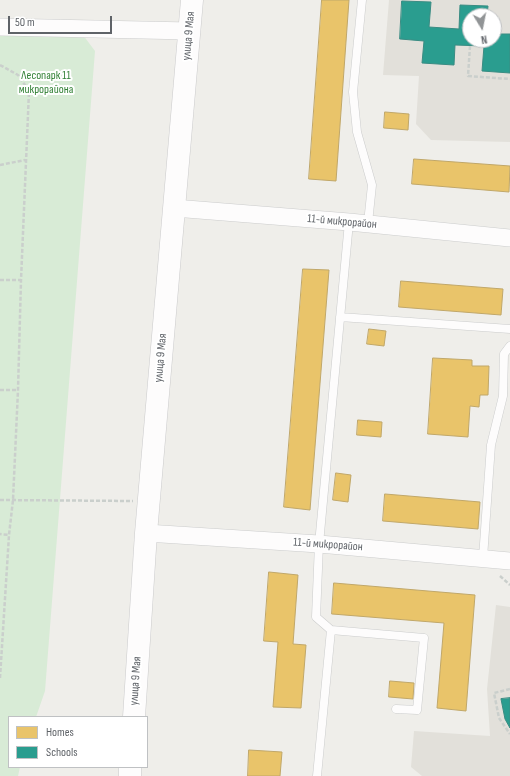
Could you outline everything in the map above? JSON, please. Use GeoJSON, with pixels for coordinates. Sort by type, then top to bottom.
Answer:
{"type":"FeatureCollection","features":[{"type":"Feature","properties":{"kind":"main road","name":"улица 9 Мая"},"geometry":{"type":"LineString","coordinates":[[134,716],[146,533],[192,0]]}},
{"type":"Feature","properties":{"kind":"street"},"geometry":{"type":"LineString","coordinates":[[0,27],[190,31]]}},
{"type":"Feature","properties":{"kind":"street","name":"11-й микрорайон"},"geometry":{"type":"LineString","coordinates":[[174,208],[349,222],[510,238]]}},
{"type":"Feature","properties":{"kind":"street","name":"11-й микрорайон"},"geometry":{"type":"LineString","coordinates":[[146,533],[319,544],[510,561]]}},
{"type":"Feature","properties":{"kind":"lane"},"geometry":{"type":"LineString","coordinates":[[362,0],[354,92],[357,132],[372,185],[368,224]]}},
{"type":"Feature","properties":{"kind":"lane"},"geometry":{"type":"LineString","coordinates":[[349,222],[319,544],[316,617],[331,630],[424,638],[417,710],[396,709]]}},
{"type":"Feature","properties":{"kind":"lane"},"geometry":{"type":"LineString","coordinates":[[340,317],[510,329]]}},
{"type":"Feature","properties":{"kind":"lane"},"geometry":{"type":"LineString","coordinates":[[483,558],[491,445],[503,396],[504,354],[510,346]]}},
{"type":"Feature","properties":{"kind":"lane"},"geometry":{"type":"LineString","coordinates":[[317,776],[331,630]]}},
{"type":"Feature","properties":{"kind":"path"},"geometry":{"type":"LineString","coordinates":[[470,48],[468,76],[510,79]]}},
{"type":"Feature","properties":{"kind":"path"},"geometry":{"type":"LineString","coordinates":[[0,65],[18,75],[29,91],[20,280],[18,390],[13,500],[9,535],[0,678]]}},
{"type":"Feature","properties":{"kind":"path"},"geometry":{"type":"LineString","coordinates":[[0,165],[25,160]]}},
{"type":"Feature","properties":{"kind":"path"},"geometry":{"type":"LineString","coordinates":[[0,280],[20,280]]}},
{"type":"Feature","properties":{"kind":"path"},"geometry":{"type":"LineString","coordinates":[[0,390],[18,390]]}},
{"type":"Feature","properties":{"kind":"path"},"geometry":{"type":"LineString","coordinates":[[0,500],[149,501]]}},
{"type":"Feature","properties":{"kind":"path"},"geometry":{"type":"LineString","coordinates":[[0,534],[9,535]]}},
{"type":"Feature","properties":{"kind":"path"},"geometry":{"type":"LineString","coordinates":[[510,690],[494,693],[499,718],[510,734]]}},
{"type":"Feature","properties":{"kind":"shaded area"},"geometry":{"type":"Polygon","coordinates":[[[389,0],[510,0],[510,142],[431,140],[416,124],[419,76],[383,75],[389,0]]]}},
{"type":"Feature","properties":{"kind":"shaded area"},"geometry":{"type":"Polygon","coordinates":[[[496,605],[510,607],[510,776],[422,776],[411,767],[414,731],[490,736],[487,689],[496,605]]]}},
{"type":"Feature","properties":{"kind":"green space","name":"Лесопарк 11 микрорайона"},"geometry":{"type":"Polygon","coordinates":[[[83,35],[95,51],[45,691],[36,716],[8,716],[8,768],[20,768],[18,776],[0,776],[0,36],[83,35]]]}},
{"type":"Feature","properties":{"kind":"building: Homes"},"geometry":{"type":"Polygon","coordinates":[[[322,0],[349,0],[336,181],[309,179],[322,0]]]}},
{"type":"Feature","properties":{"kind":"building: Homes"},"geometry":{"type":"Polygon","coordinates":[[[385,112],[409,114],[408,130],[384,128],[385,112]]]}},
{"type":"Feature","properties":{"kind":"building: Homes"},"geometry":{"type":"Polygon","coordinates":[[[414,159],[510,166],[509,192],[412,184],[414,159]]]}},
{"type":"Feature","properties":{"kind":"building: Homes"},"geometry":{"type":"Polygon","coordinates":[[[303,269],[329,270],[310,510],[284,507],[303,269]]]}},
{"type":"Feature","properties":{"kind":"building: Homes"},"geometry":{"type":"Polygon","coordinates":[[[401,281],[503,289],[501,315],[399,307],[401,281]]]}},
{"type":"Feature","properties":{"kind":"building: Homes"},"geometry":{"type":"Polygon","coordinates":[[[369,329],[386,331],[384,346],[367,344],[369,329]]]}},
{"type":"Feature","properties":{"kind":"building: Homes"},"geometry":{"type":"Polygon","coordinates":[[[433,358],[472,360],[472,366],[489,366],[488,395],[480,395],[479,407],[470,406],[468,437],[428,434],[433,358]]]}},
{"type":"Feature","properties":{"kind":"building: Homes"},"geometry":{"type":"Polygon","coordinates":[[[358,420],[382,422],[381,437],[357,435],[358,420]]]}},
{"type":"Feature","properties":{"kind":"building: Homes"},"geometry":{"type":"Polygon","coordinates":[[[336,473],[351,475],[348,502],[333,500],[336,473]]]}},
{"type":"Feature","properties":{"kind":"building: Homes"},"geometry":{"type":"Polygon","coordinates":[[[385,494],[480,502],[478,529],[383,521],[385,494]]]}},
{"type":"Feature","properties":{"kind":"building: Homes"},"geometry":{"type":"Polygon","coordinates":[[[269,572],[298,575],[293,644],[306,645],[301,708],[273,707],[278,642],[264,641],[269,572]]]}},
{"type":"Feature","properties":{"kind":"building: Homes"},"geometry":{"type":"Polygon","coordinates":[[[334,583],[475,595],[466,711],[437,708],[444,623],[332,614],[334,583]]]}},
{"type":"Feature","properties":{"kind":"building: Homes"},"geometry":{"type":"Polygon","coordinates":[[[390,681],[414,683],[413,699],[389,697],[390,681]]]}},
{"type":"Feature","properties":{"kind":"building: Homes"},"geometry":{"type":"Polygon","coordinates":[[[249,750],[282,752],[280,776],[248,776],[249,750]]]}},
{"type":"Feature","properties":{"kind":"building: Schools"},"geometry":{"type":"Polygon","coordinates":[[[402,1],[431,2],[429,27],[459,29],[460,5],[488,6],[488,8],[462,8],[462,45],[455,45],[454,65],[422,63],[424,41],[400,39],[402,1]]]}},
{"type":"Feature","properties":{"kind":"building: Schools"},"geometry":{"type":"Polygon","coordinates":[[[502,34],[510,34],[510,73],[482,71],[484,48],[502,48],[502,34]]]}},
{"type":"Feature","properties":{"kind":"building: Schools"},"geometry":{"type":"Polygon","coordinates":[[[510,698],[510,728],[505,719],[501,699],[510,698]]]}}]}
